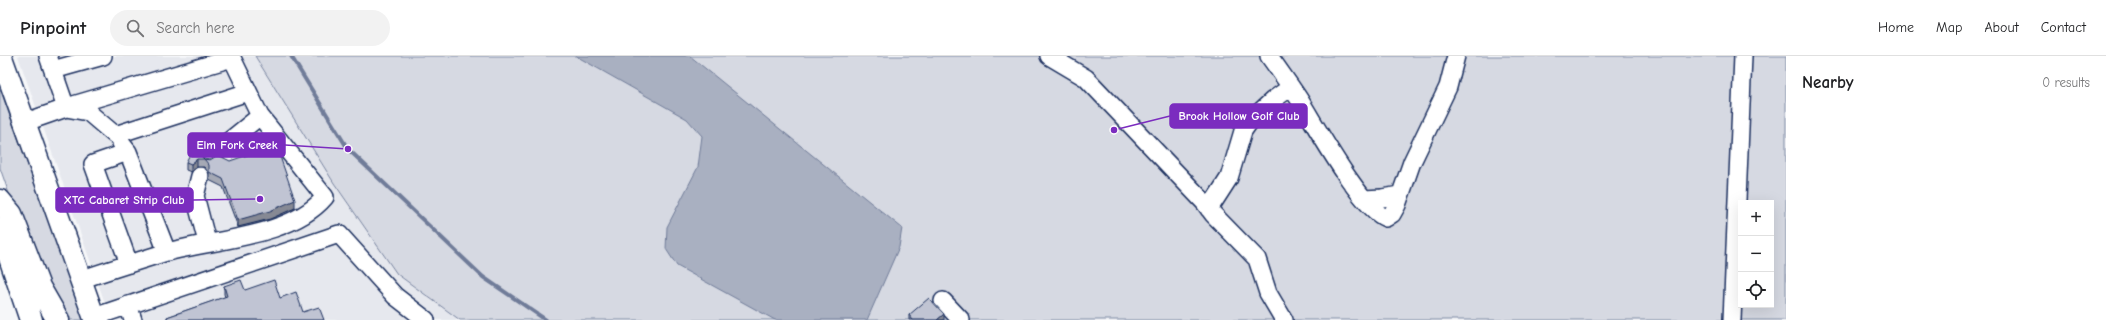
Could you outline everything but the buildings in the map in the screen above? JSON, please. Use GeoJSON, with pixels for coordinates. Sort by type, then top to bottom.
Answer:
{"type":"FeatureCollection","features":[{"type":"Feature","properties":{"kind":"highway"},"geometry":{"type":"LineString","coordinates":[[0,201],[11,214],[39,287],[58,320]]}},
{"type":"Feature","properties":{"kind":"highway"},"geometry":{"type":"LineString","coordinates":[[0,228],[31,320]]}},
{"type":"Feature","properties":{"kind":"main road"},"geometry":{"type":"LineString","coordinates":[[1,56],[23,123],[94,318]]}},
{"type":"Feature","properties":{"kind":"lane"},"geometry":{"type":"LineString","coordinates":[[66,108],[51,63],[103,56]]}},
{"type":"Feature","properties":{"kind":"lane"},"geometry":{"type":"LineString","coordinates":[[1049,56],[1086,78],[1257,259],[1268,293],[1284,320]]}},
{"type":"Feature","properties":{"kind":"lane"},"geometry":{"type":"LineString","coordinates":[[1269,56],[1291,87],[1335,159],[1364,199],[1379,216],[1386,218],[1392,214],[1412,162],[1448,87],[1456,56]]}},
{"type":"Feature","properties":{"kind":"lane"},"geometry":{"type":"LineString","coordinates":[[1732,320],[1743,56]]}},
{"type":"Feature","properties":{"kind":"lane"},"geometry":{"type":"LineString","coordinates":[[23,123],[66,108],[232,57],[260,116],[325,197],[315,208],[265,232],[207,242],[167,252],[80,280]]}},
{"type":"Feature","properties":{"kind":"lane"},"geometry":{"type":"LineString","coordinates":[[1209,209],[1229,178],[1243,131],[1250,121],[1273,100],[1291,87]]}},
{"type":"Feature","properties":{"kind":"lane"},"geometry":{"type":"LineString","coordinates":[[115,135],[248,92]]}},
{"type":"Feature","properties":{"kind":"lane"},"geometry":{"type":"LineString","coordinates":[[66,108],[88,112],[115,135],[128,152],[167,252]]}},
{"type":"Feature","properties":{"kind":"lane"},"geometry":{"type":"LineString","coordinates":[[208,158],[260,116]]}},
{"type":"Feature","properties":{"kind":"lane"},"geometry":{"type":"LineString","coordinates":[[128,152],[93,164],[129,264]]}},
{"type":"Feature","properties":{"kind":"lane"},"geometry":{"type":"LineString","coordinates":[[200,176],[195,196],[207,242]]}},
{"type":"Feature","properties":{"kind":"lane"},"geometry":{"type":"LineString","coordinates":[[94,318],[130,313],[339,234],[395,296],[426,320]]}},
{"type":"Feature","properties":{"kind":"lane"},"geometry":{"type":"LineString","coordinates":[[943,301],[962,320]]}},
{"type":"Feature","properties":{"kind":"shaded area"},"geometry":{"type":"Polygon","coordinates":[[[18,56],[255,56],[334,183],[397,274],[460,320],[111,320],[18,56]]]}},
{"type":"Feature","properties":{"kind":"shaded area"},"geometry":{"type":"Polygon","coordinates":[[[255,56],[1786,56],[1786,320],[460,320],[397,274],[334,183],[255,56]]]}},
{"type":"Feature","properties":{"kind":"shaded area"},"geometry":{"type":"Polygon","coordinates":[[[0,88],[85,320],[64,320],[20,225],[0,168],[0,88]]]}},
{"type":"Feature","properties":{"kind":"water"},"geometry":{"type":"Polygon","coordinates":[[[576,56],[690,56],[902,228],[899,247],[867,320],[775,320],[677,266],[666,249],[667,227],[698,167],[702,136],[687,119],[576,56]]]}},
{"type":"Feature","properties":{"kind":"waterway"},"geometry":{"type":"LineString","coordinates":[[291,56],[348,149],[483,277],[546,320]]}},
{"type":"Feature","properties":{"kind":"place","name":"Brook Hollow Golf Club"},"geometry":{"type":"Point","coordinates":[1114,130]}},
{"type":"Feature","properties":{"kind":"place","name":"Elm Fork Creek"},"geometry":{"type":"Point","coordinates":[348,149]}},
{"type":"Feature","properties":{"kind":"place","name":"XTC Cabaret Strip Club"},"geometry":{"type":"Point","coordinates":[260,199]}}]}
